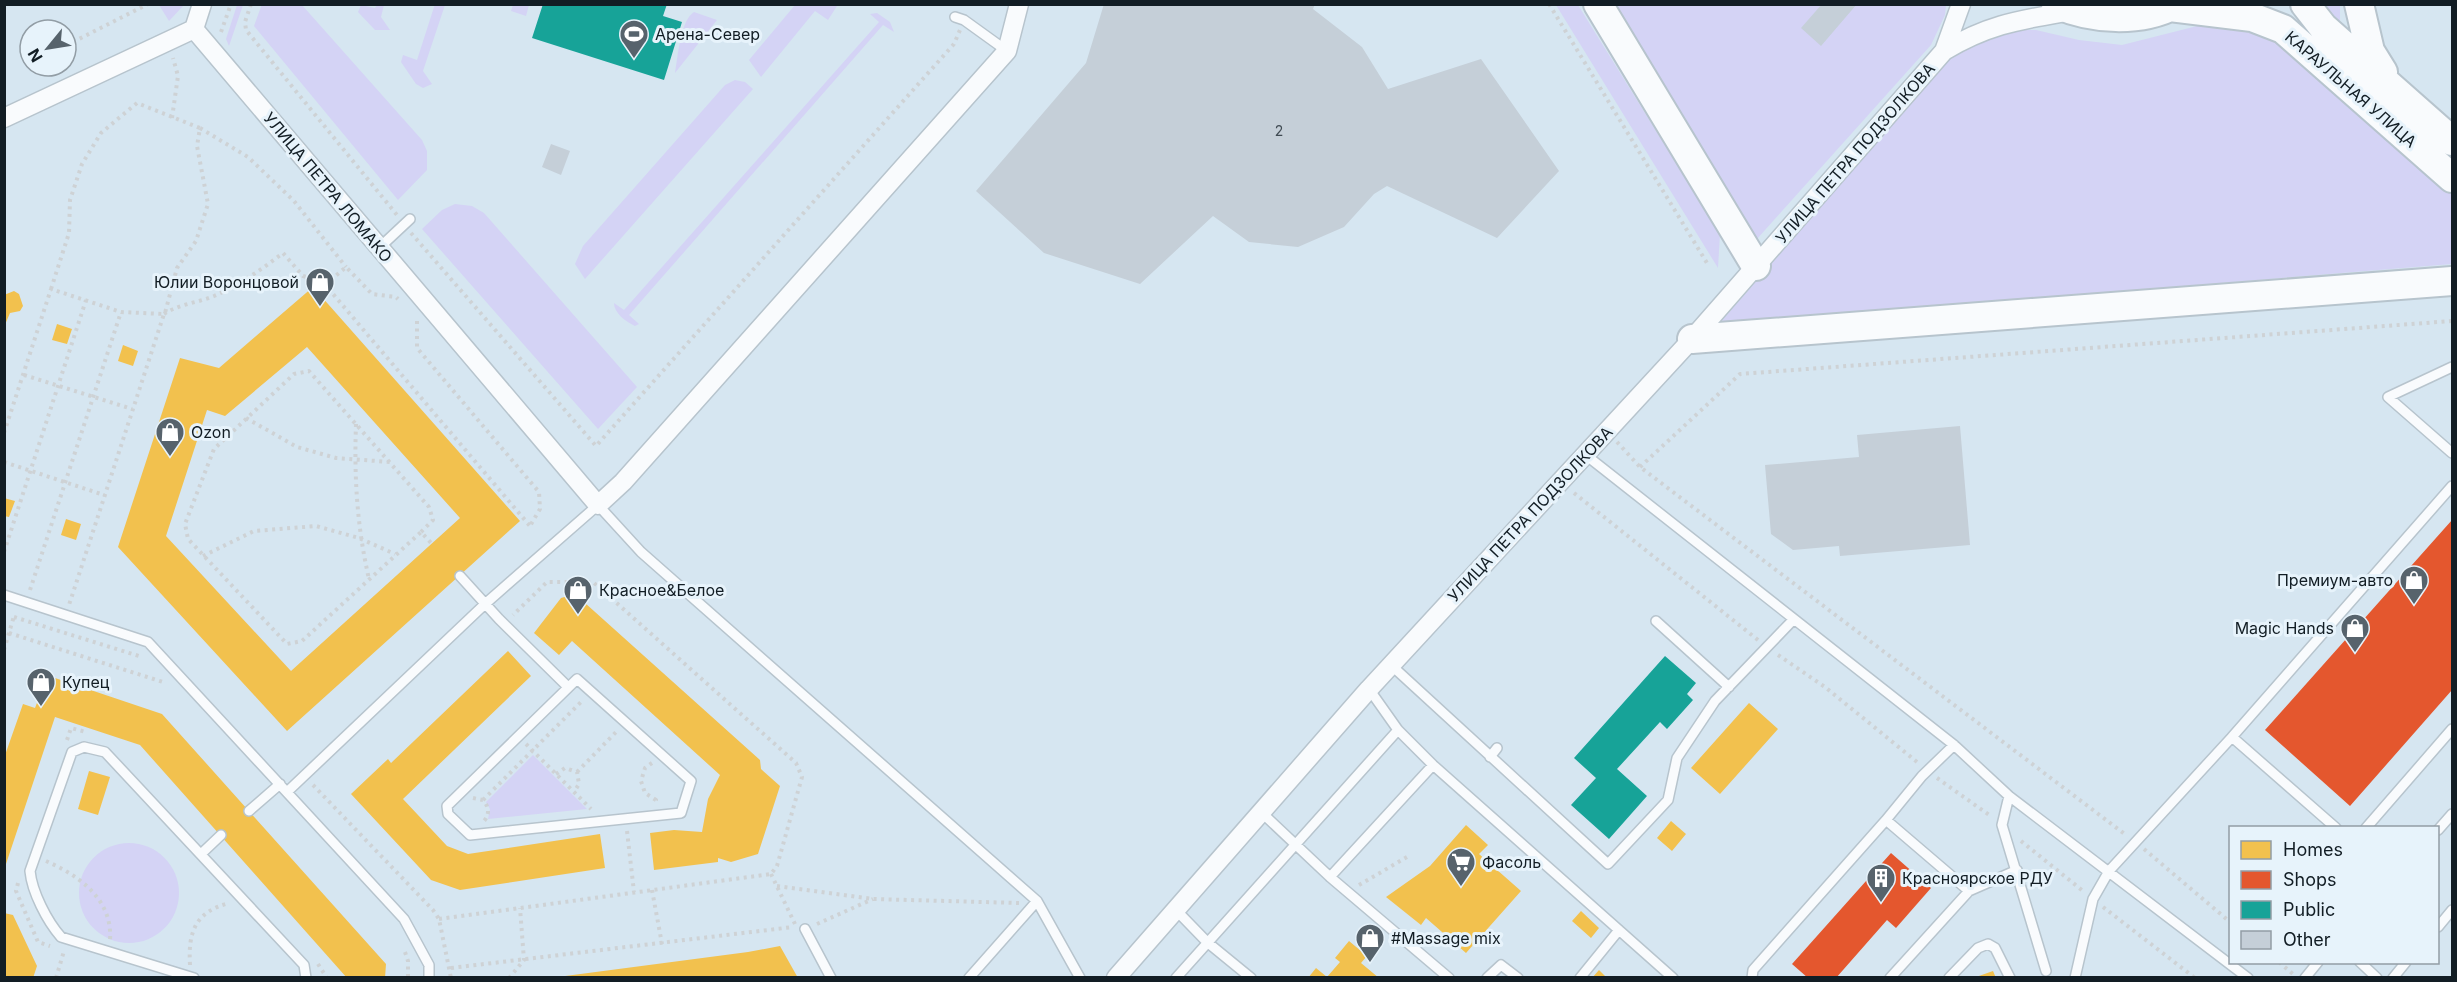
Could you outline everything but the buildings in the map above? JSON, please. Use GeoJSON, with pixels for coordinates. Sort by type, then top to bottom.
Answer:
{"type":"FeatureCollection","features":[{"type":"Feature","properties":{"kind":"main road"},"geometry":{"type":"LineString","coordinates":[[1598,4],[1756,266]]}},
{"type":"Feature","properties":{"kind":"main road","name":"КАРАУЛЬНАЯ УЛИЦА"},"geometry":{"type":"LineString","coordinates":[[2305,4],[2323,27],[2452,141]]}},
{"type":"Feature","properties":{"kind":"main road"},"geometry":{"type":"LineString","coordinates":[[2359,4],[2370,51],[2406,99]]}},
{"type":"Feature","properties":{"kind":"main road","name":"КАРАУЛЬНАЯ УЛИЦА"},"geometry":{"type":"LineString","coordinates":[[2064,8],[2104,17],[2127,16],[2173,6],[2252,16],[2283,30],[2452,178]]}},
{"type":"Feature","properties":{"kind":"main road"},"geometry":{"type":"LineString","coordinates":[[1692,339],[2452,281]]}},
{"type":"Feature","properties":{"kind":"street"},"geometry":{"type":"LineString","coordinates":[[4,118],[194,28],[202,4]]}},
{"type":"Feature","properties":{"kind":"street"},"geometry":{"type":"LineString","coordinates":[[598,505],[623,482],[1007,51],[1019,4]]}},
{"type":"Feature","properties":{"kind":"street","name":"УЛИЦА ПЕТРА ПОДЗОЛКОВА"},"geometry":{"type":"LineString","coordinates":[[1944,51],[1961,4]]}},
{"type":"Feature","properties":{"kind":"street","name":"УЛИЦА ПЕТРА ПОДЗОЛКОВА"},"geometry":{"type":"LineString","coordinates":[[1116,978],[1174,908],[1391,665],[1559,482],[1587,456],[1692,339],[1944,51],[1975,32],[2064,8]]}},
{"type":"Feature","properties":{"kind":"street","name":"УЛИЦА ПЕТРА ЛОМАКО"},"geometry":{"type":"LineString","coordinates":[[194,28],[598,505]]}},
{"type":"Feature","properties":{"kind":"lane"},"geometry":{"type":"LineString","coordinates":[[960,19],[1007,51]]}},
{"type":"Feature","properties":{"kind":"lane"},"geometry":{"type":"LineString","coordinates":[[379,249],[407,222]]}},
{"type":"Feature","properties":{"kind":"lane"},"geometry":{"type":"LineString","coordinates":[[2452,367],[2388,397],[2452,452]]}},
{"type":"Feature","properties":{"kind":"lane"},"geometry":{"type":"LineString","coordinates":[[1587,456],[1954,745],[2009,796],[2229,963]]}},
{"type":"Feature","properties":{"kind":"lane"},"geometry":{"type":"LineString","coordinates":[[2075,978],[2093,899],[2109,871],[2232,737],[2452,486]]}},
{"type":"Feature","properties":{"kind":"lane"},"geometry":{"type":"LineString","coordinates":[[287,792],[485,604],[598,505],[641,552],[1036,902],[1080,978]]}},
{"type":"Feature","properties":{"kind":"lane"},"geometry":{"type":"LineString","coordinates":[[460,576],[504,624],[567,686]]}},
{"type":"Feature","properties":{"kind":"lane"},"geometry":{"type":"LineString","coordinates":[[4,595],[148,642],[404,919],[429,965],[429,978]]}},
{"type":"Feature","properties":{"kind":"lane"},"geometry":{"type":"LineString","coordinates":[[1391,665],[1608,864],[1668,800],[1677,758],[1715,701],[1793,620]]}},
{"type":"Feature","properties":{"kind":"lane"},"geometry":{"type":"LineString","coordinates":[[1656,621],[1729,687]]}},
{"type":"Feature","properties":{"kind":"lane"},"geometry":{"type":"LineString","coordinates":[[577,679],[627,721],[691,781],[681,813],[477,836],[464,831],[448,814],[447,806],[567,686],[577,679]]}},
{"type":"Feature","properties":{"kind":"lane"},"geometry":{"type":"LineString","coordinates":[[1370,689],[1398,730],[1433,765],[1673,978]]}},
{"type":"Feature","properties":{"kind":"lane"},"geometry":{"type":"LineString","coordinates":[[2368,826],[2452,729]]}},
{"type":"Feature","properties":{"kind":"lane"},"geometry":{"type":"LineString","coordinates":[[1176,978],[1398,730]]}},
{"type":"Feature","properties":{"kind":"lane"},"geometry":{"type":"LineString","coordinates":[[2232,737],[2334,826]]}},
{"type":"Feature","properties":{"kind":"lane"},"geometry":{"type":"LineString","coordinates":[[1752,978],[1753,970],[1886,820],[1927,770],[1954,745]]}},
{"type":"Feature","properties":{"kind":"lane"},"geometry":{"type":"LineString","coordinates":[[192,977],[67,939],[55,930],[31,881],[30,871],[72,752],[84,747],[105,752],[304,965],[306,978]]}},
{"type":"Feature","properties":{"kind":"lane"},"geometry":{"type":"LineString","coordinates":[[1490,757],[1497,748]]}},
{"type":"Feature","properties":{"kind":"lane"},"geometry":{"type":"LineString","coordinates":[[1330,877],[1433,765]]}},
{"type":"Feature","properties":{"kind":"lane"},"geometry":{"type":"LineString","coordinates":[[249,811],[280,784]]}},
{"type":"Feature","properties":{"kind":"lane"},"geometry":{"type":"LineString","coordinates":[[2009,796],[2002,825],[2046,972]]}},
{"type":"Feature","properties":{"kind":"lane"},"geometry":{"type":"LineString","coordinates":[[1260,811],[1330,877],[1449,978]]}},
{"type":"Feature","properties":{"kind":"lane"},"geometry":{"type":"LineString","coordinates":[[2439,829],[2452,814]]}},
{"type":"Feature","properties":{"kind":"lane"},"geometry":{"type":"LineString","coordinates":[[1886,820],[1969,891]]}},
{"type":"Feature","properties":{"kind":"lane"},"geometry":{"type":"LineString","coordinates":[[201,854],[221,835]]}},
{"type":"Feature","properties":{"kind":"lane"},"geometry":{"type":"LineString","coordinates":[[1890,978],[1969,891],[2017,870]]}},
{"type":"Feature","properties":{"kind":"lane"},"geometry":{"type":"LineString","coordinates":[[969,978],[1036,902]]}},
{"type":"Feature","properties":{"kind":"lane"},"geometry":{"type":"LineString","coordinates":[[1174,908],[1207,942],[1251,978]]}},
{"type":"Feature","properties":{"kind":"lane"},"geometry":{"type":"LineString","coordinates":[[2439,926],[2452,910]]}},
{"type":"Feature","properties":{"kind":"lane"},"geometry":{"type":"LineString","coordinates":[[806,929],[831,978]]}},
{"type":"Feature","properties":{"kind":"lane"},"geometry":{"type":"LineString","coordinates":[[1580,978],[1619,930]]}},
{"type":"Feature","properties":{"kind":"lane"},"geometry":{"type":"LineString","coordinates":[[1949,978],[1978,948],[1988,944],[1995,948],[2010,978]]}},
{"type":"Feature","properties":{"kind":"lane"},"geometry":{"type":"LineString","coordinates":[[2230,964],[2248,978]]}},
{"type":"Feature","properties":{"kind":"lane"},"geometry":{"type":"LineString","coordinates":[[2305,978],[2317,964]]}},
{"type":"Feature","properties":{"kind":"lane"},"geometry":{"type":"LineString","coordinates":[[2361,964],[2377,978]]}},
{"type":"Feature","properties":{"kind":"lane"},"geometry":{"type":"LineString","coordinates":[[2393,978],[2405,964]]}},
{"type":"Feature","properties":{"kind":"lane"},"geometry":{"type":"LineString","coordinates":[[1487,978],[1501,965],[1518,978]]}},
{"type":"Feature","properties":{"kind":"path"},"geometry":{"type":"LineString","coordinates":[[221,32],[231,4]]}},
{"type":"Feature","properties":{"kind":"path"},"geometry":{"type":"LineString","coordinates":[[251,4],[245,22],[246,30],[596,446],[954,44],[960,19]]}},
{"type":"Feature","properties":{"kind":"path"},"geometry":{"type":"LineString","coordinates":[[1549,4],[1707,263]]}},
{"type":"Feature","properties":{"kind":"path"},"geometry":{"type":"LineString","coordinates":[[78,40],[148,5]]}},
{"type":"Feature","properties":{"kind":"path"},"geometry":{"type":"LineString","coordinates":[[172,55],[178,76],[172,118]]}},
{"type":"Feature","properties":{"kind":"path"},"geometry":{"type":"LineString","coordinates":[[4,434],[69,233],[70,200],[79,173],[101,133],[137,103],[200,128],[248,157],[294,201],[346,267],[372,294],[396,297],[403,305]]}},
{"type":"Feature","properties":{"kind":"path"},"geometry":{"type":"LineString","coordinates":[[66,615],[165,314],[177,268],[196,241],[208,204],[197,146],[200,128]]}},
{"type":"Feature","properties":{"kind":"path"},"geometry":{"type":"LineString","coordinates":[[51,289],[121,312],[165,314],[174,308],[231,288],[283,253],[303,276],[322,281],[530,527],[540,510],[538,492],[417,348],[418,322],[411,314]]}},
{"type":"Feature","properties":{"kind":"path"},"geometry":{"type":"LineString","coordinates":[[325,285],[346,267]]}},
{"type":"Feature","properties":{"kind":"path"},"geometry":{"type":"LineString","coordinates":[[4,552],[86,300]]}},
{"type":"Feature","properties":{"kind":"path"},"geometry":{"type":"LineString","coordinates":[[4,650],[14,617],[66,482],[121,312]]}},
{"type":"Feature","properties":{"kind":"path"},"geometry":{"type":"LineString","coordinates":[[1640,467],[1740,374],[2452,321]]}},
{"type":"Feature","properties":{"kind":"path"},"geometry":{"type":"LineString","coordinates":[[309,371],[429,507],[433,519],[302,641],[287,644],[188,539],[185,524],[214,449],[246,418],[294,374],[309,371]]}},
{"type":"Feature","properties":{"kind":"path"},"geometry":{"type":"LineString","coordinates":[[24,374],[132,410]]}},
{"type":"Feature","properties":{"kind":"path"},"geometry":{"type":"LineString","coordinates":[[246,418],[297,447],[355,459],[390,462]]}},
{"type":"Feature","properties":{"kind":"path"},"geometry":{"type":"LineString","coordinates":[[356,424],[355,459],[359,538],[369,579]]}},
{"type":"Feature","properties":{"kind":"path"},"geometry":{"type":"LineString","coordinates":[[1607,432],[1640,467],[2135,842],[2229,921]]}},
{"type":"Feature","properties":{"kind":"path"},"geometry":{"type":"LineString","coordinates":[[4,462],[104,495]]}},
{"type":"Feature","properties":{"kind":"path"},"geometry":{"type":"LineString","coordinates":[[1568,489],[1766,647],[1826,687],[1927,770],[2002,825],[2195,978]]}},
{"type":"Feature","properties":{"kind":"path"},"geometry":{"type":"LineString","coordinates":[[203,556],[254,531],[316,526],[359,538],[396,555]]}},
{"type":"Feature","properties":{"kind":"path"},"geometry":{"type":"LineString","coordinates":[[421,531],[432,544]]}},
{"type":"Feature","properties":{"kind":"path"},"geometry":{"type":"LineString","coordinates":[[439,918],[771,874],[777,866],[802,777],[796,763],[593,582],[547,582],[504,624]]}},
{"type":"Feature","properties":{"kind":"path"},"geometry":{"type":"LineString","coordinates":[[14,617],[150,659]]}},
{"type":"Feature","properties":{"kind":"path"},"geometry":{"type":"LineString","coordinates":[[9,633],[174,685],[166,677]]}},
{"type":"Feature","properties":{"kind":"path"},"geometry":{"type":"LineString","coordinates":[[483,800],[588,695]]}},
{"type":"Feature","properties":{"kind":"path"},"geometry":{"type":"LineString","coordinates":[[577,772],[627,721]]}},
{"type":"Feature","properties":{"kind":"path"},"geometry":{"type":"LineString","coordinates":[[64,748],[71,728],[92,734]]}},
{"type":"Feature","properties":{"kind":"path"},"geometry":{"type":"LineString","coordinates":[[518,736],[604,822]]}},
{"type":"Feature","properties":{"kind":"path"},"geometry":{"type":"LineString","coordinates":[[581,812],[654,803],[656,800],[645,793],[640,781],[645,768],[657,761],[650,754]]}},
{"type":"Feature","properties":{"kind":"path"},"geometry":{"type":"LineString","coordinates":[[556,774],[566,768],[577,772]]}},
{"type":"Feature","properties":{"kind":"path"},"geometry":{"type":"LineString","coordinates":[[574,792],[579,784],[577,772]]}},
{"type":"Feature","properties":{"kind":"path"},"geometry":{"type":"LineString","coordinates":[[304,776],[439,918],[451,968],[451,978]]}},
{"type":"Feature","properties":{"kind":"path"},"geometry":{"type":"LineString","coordinates":[[465,802],[477,798],[483,800],[489,811],[481,823],[494,821]]}},
{"type":"Feature","properties":{"kind":"path"},"geometry":{"type":"LineString","coordinates":[[623,807],[634,892]]}},
{"type":"Feature","properties":{"kind":"path"},"geometry":{"type":"LineString","coordinates":[[35,855],[72,872],[92,891],[106,915],[110,934],[109,951]]}},
{"type":"Feature","properties":{"kind":"path"},"geometry":{"type":"LineString","coordinates":[[1348,892],[1407,857]]}},
{"type":"Feature","properties":{"kind":"path"},"geometry":{"type":"LineString","coordinates":[[451,968],[796,926],[771,874]]}},
{"type":"Feature","properties":{"kind":"path"},"geometry":{"type":"LineString","coordinates":[[19,881],[15,891],[38,942],[64,951]]}},
{"type":"Feature","properties":{"kind":"path"},"geometry":{"type":"LineString","coordinates":[[777,886],[873,899],[1036,902]]}},
{"type":"Feature","properties":{"kind":"path"},"geometry":{"type":"LineString","coordinates":[[652,890],[662,944]]}},
{"type":"Feature","properties":{"kind":"path"},"geometry":{"type":"LineString","coordinates":[[806,929],[873,899]]}},
{"type":"Feature","properties":{"kind":"path"},"geometry":{"type":"LineString","coordinates":[[192,977],[189,947],[194,928],[202,914],[232,903],[248,905]]}},
{"type":"Feature","properties":{"kind":"path"},"geometry":{"type":"LineString","coordinates":[[509,978],[524,960],[520,908]]}},
{"type":"Feature","properties":{"kind":"path"},"geometry":{"type":"LineString","coordinates":[[56,978],[67,939]]}},
{"type":"Feature","properties":{"kind":"path"},"geometry":{"type":"LineString","coordinates":[[401,943],[408,961],[408,978]]}},
{"type":"Feature","properties":{"kind":"path"},"geometry":{"type":"LineString","coordinates":[[314,959],[327,978]]}},
{"type":"Feature","properties":{"kind":"path"},"geometry":{"type":"LineString","coordinates":[[2280,964],[2296,978]]}},
{"type":"Feature","properties":{"kind":"shaded area"},"geometry":{"type":"Polygon","coordinates":[[[262,4],[302,5],[422,140],[427,151],[427,170],[398,200],[254,26],[262,4]]]}},
{"type":"Feature","properties":{"kind":"shaded area"},"geometry":{"type":"Polygon","coordinates":[[[435,4],[445,5],[423,71],[432,84],[423,88],[416,84],[401,62],[403,55],[417,60],[435,4]]]}},
{"type":"Feature","properties":{"kind":"shaded area"},"geometry":{"type":"Polygon","coordinates":[[[159,5],[184,5],[169,21],[159,5]]]}},
{"type":"Feature","properties":{"kind":"shaded area"},"geometry":{"type":"Polygon","coordinates":[[[237,5],[243,5],[229,46],[226,39],[237,5]]]}},
{"type":"Feature","properties":{"kind":"shaded area"},"geometry":{"type":"Polygon","coordinates":[[[361,5],[375,8],[377,5],[384,5],[381,17],[390,30],[375,30],[358,12],[361,5]]]}},
{"type":"Feature","properties":{"kind":"shaded area"},"geometry":{"type":"Polygon","coordinates":[[[513,5],[529,5],[526,16],[511,11],[513,5]]]}},
{"type":"Feature","properties":{"kind":"shaded area"},"geometry":{"type":"Polygon","coordinates":[[[795,5],[837,6],[828,20],[815,11],[761,77],[749,60],[795,5]]]}},
{"type":"Feature","properties":{"kind":"shaded area"},"geometry":{"type":"Polygon","coordinates":[[[1556,5],[1578,5],[1720,234],[1718,268],[1556,5]]]}},
{"type":"Feature","properties":{"kind":"shaded area"},"geometry":{"type":"Polygon","coordinates":[[[1615,5],[1946,5],[1945,15],[1931,45],[1757,239],[1615,5]]]}},
{"type":"Feature","properties":{"kind":"shaded area"},"geometry":{"type":"Polygon","coordinates":[[[2316,5],[2340,5],[2340,27],[2316,5]]]}},
{"type":"Feature","properties":{"kind":"shaded area"},"geometry":{"type":"Polygon","coordinates":[[[694,12],[717,20],[675,73],[683,31],[689,17],[694,12]]]}},
{"type":"Feature","properties":{"kind":"shaded area"},"geometry":{"type":"Polygon","coordinates":[[[877,13],[890,22],[894,32],[883,25],[629,315],[639,324],[635,326],[624,319],[614,307],[614,303],[624,310],[879,22],[870,14],[877,13]]]}},
{"type":"Feature","properties":{"kind":"shaded area"},"geometry":{"type":"Polygon","coordinates":[[[2213,22],[2266,33],[2452,188],[2452,264],[1719,324],[1943,66],[1962,48],[2013,30],[2036,30],[2079,40],[2122,45],[2213,22]]]}},
{"type":"Feature","properties":{"kind":"shaded area"},"geometry":{"type":"Polygon","coordinates":[[[735,80],[745,82],[753,89],[585,279],[575,264],[583,246],[725,85],[735,80]]]}},
{"type":"Feature","properties":{"kind":"shaded area"},"geometry":{"type":"Polygon","coordinates":[[[455,204],[472,206],[484,213],[637,387],[598,429],[422,229],[442,210],[455,204]]]}},
{"type":"Feature","properties":{"kind":"shaded area"},"geometry":{"type":"Polygon","coordinates":[[[533,755],[587,809],[488,819],[490,809],[486,802],[533,755]]]}},
{"type":"Feature","properties":{"kind":"shaded area"},"geometry":{"type":"Polygon","coordinates":[[[129,843],[148,847],[164,858],[175,874],[179,893],[175,912],[164,928],[148,939],[129,943],[110,939],[94,928],[83,912],[79,893],[83,874],[94,858],[110,847],[129,843]]]}},
{"type":"Feature","properties":{"kind":"place","name":"Арена-Север"},"geometry":{"type":"Point","coordinates":[634,60]}},
{"type":"Feature","properties":{"kind":"place","name":"Юлии Воронцовой"},"geometry":{"type":"Point","coordinates":[320,308]}},
{"type":"Feature","properties":{"kind":"place","name":"Ozon"},"geometry":{"type":"Point","coordinates":[170,458]}},
{"type":"Feature","properties":{"kind":"place","name":"Премиум-авто"},"geometry":{"type":"Point","coordinates":[2414,606]}},
{"type":"Feature","properties":{"kind":"place","name":"Красное&Белое"},"geometry":{"type":"Point","coordinates":[578,616]}},
{"type":"Feature","properties":{"kind":"place","name":"Magic Hands"},"geometry":{"type":"Point","coordinates":[2355,654]}},
{"type":"Feature","properties":{"kind":"place","name":"Купец"},"geometry":{"type":"Point","coordinates":[41,708]}},
{"type":"Feature","properties":{"kind":"place","name":"Фасоль"},"geometry":{"type":"Point","coordinates":[1461,888]}},
{"type":"Feature","properties":{"kind":"place","name":"Красноярское РДУ"},"geometry":{"type":"Point","coordinates":[1881,904]}},
{"type":"Feature","properties":{"kind":"place","name":"#Massage mix"},"geometry":{"type":"Point","coordinates":[1370,964]}}]}
